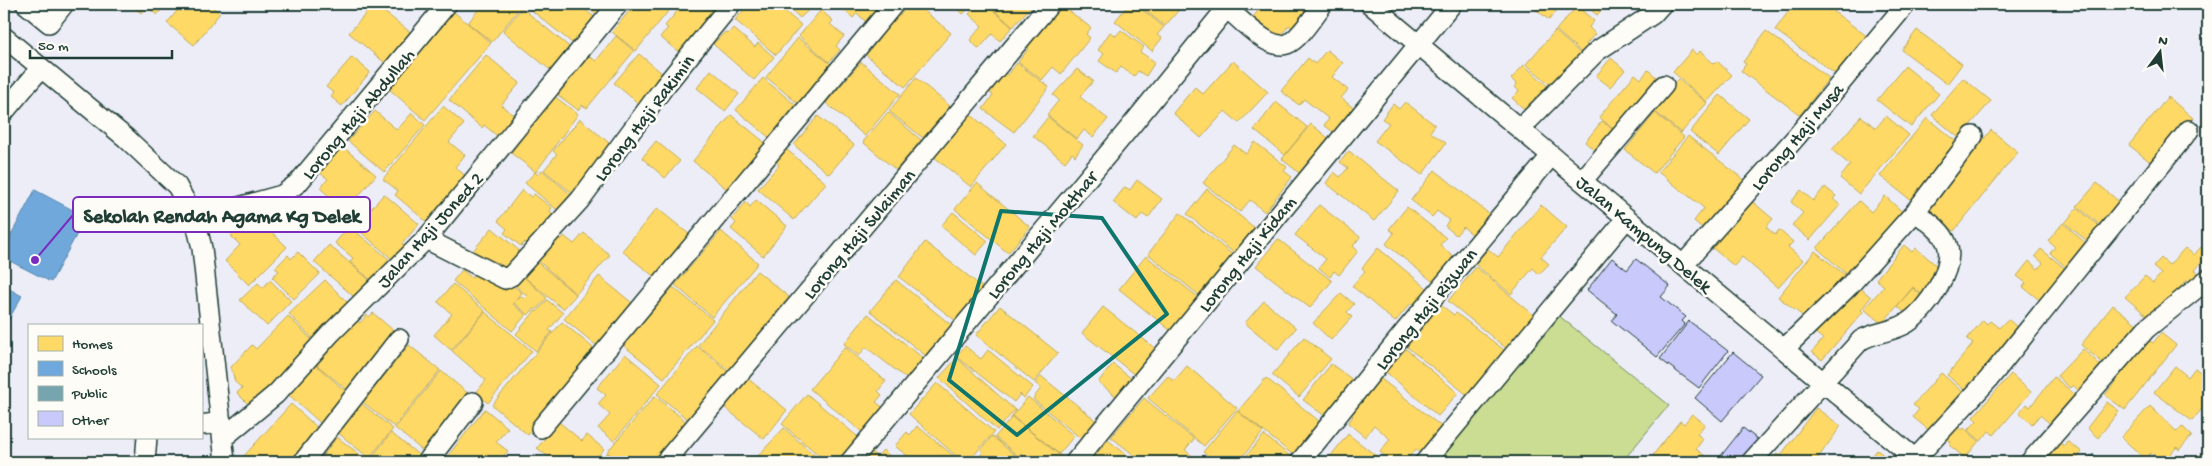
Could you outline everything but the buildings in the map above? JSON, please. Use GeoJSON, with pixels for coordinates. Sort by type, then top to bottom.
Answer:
{"type":"FeatureCollection","features":[{"type":"Feature","properties":{"kind":"street"},"geometry":{"type":"LineString","coordinates":[[26,4],[49,22],[64,4]]}},
{"type":"Feature","properties":{"kind":"street","name":"Lorong Haji Abdullah"},"geometry":{"type":"LineString","coordinates":[[195,219],[282,195],[298,183],[447,4]]}},
{"type":"Feature","properties":{"kind":"street","name":"Jalan Haji Joned 2"},"geometry":{"type":"LineString","coordinates":[[222,430],[276,394],[331,333],[426,239],[618,4]]}},
{"type":"Feature","properties":{"kind":"street","name":"Lorong Haji Rakimin"},"geometry":{"type":"LineString","coordinates":[[426,239],[505,279],[512,276],[580,200],[664,87],[731,4]]}},
{"type":"Feature","properties":{"kind":"street"},"geometry":{"type":"LineString","coordinates":[[541,428],[894,4]]}},
{"type":"Feature","properties":{"kind":"street","name":"Lorong Haji Sulaiman"},"geometry":{"type":"LineString","coordinates":[[665,462],[1050,4]]}},
{"type":"Feature","properties":{"kind":"street"},"geometry":{"type":"LineString","coordinates":[[1228,6],[1265,40],[1276,45],[1288,44],[1297,37],[1323,4]]}},
{"type":"Feature","properties":{"kind":"street","name":"Jalan Kampung Delek"},"geometry":{"type":"LineString","coordinates":[[1370,4],[1917,461]]}},
{"type":"Feature","properties":{"kind":"street","name":"Lorong Haji Kidam"},"geometry":{"type":"LineString","coordinates":[[1075,462],[1452,4]]}},
{"type":"Feature","properties":{"kind":"street"},"geometry":{"type":"LineString","coordinates":[[1520,130],[1597,51],[1653,14],[1662,4]]}},
{"type":"Feature","properties":{"kind":"street","name":"Lorong Haji Musa"},"geometry":{"type":"LineString","coordinates":[[1683,265],[1797,136],[1906,4]]}},
{"type":"Feature","properties":{"kind":"street","name":"Lorong Haji Mokthar"},"geometry":{"type":"LineString","coordinates":[[850,462],[1114,146],[1228,6]]}},
{"type":"Feature","properties":{"kind":"street"},"geometry":{"type":"LineString","coordinates":[[4,37],[126,138],[177,186],[195,219],[202,248],[225,462]]}},
{"type":"Feature","properties":{"kind":"street"},"geometry":{"type":"LineString","coordinates":[[4,112],[40,68]]}},
{"type":"Feature","properties":{"kind":"street"},"geometry":{"type":"LineString","coordinates":[[1582,181],[1664,85]]}},
{"type":"Feature","properties":{"kind":"street"},"geometry":{"type":"LineString","coordinates":[[1917,461],[1988,380],[2190,130]]}},
{"type":"Feature","properties":{"kind":"street"},"geometry":{"type":"LineString","coordinates":[[1784,349],[1850,285],[1915,212],[1973,136]]}},
{"type":"Feature","properties":{"kind":"street","name":"Lorong Haji Rizwan"},"geometry":{"type":"LineString","coordinates":[[1300,462],[1400,337],[1551,156]]}},
{"type":"Feature","properties":{"kind":"street"},"geometry":{"type":"LineString","coordinates":[[1751,462],[1861,340],[1872,334],[1884,332],[1908,322],[1935,294],[1949,262],[1947,244],[1932,224],[1915,212]]}},
{"type":"Feature","properties":{"kind":"street"},"geometry":{"type":"LineString","coordinates":[[1424,462],[1627,218]]}},
{"type":"Feature","properties":{"kind":"street"},"geometry":{"type":"LineString","coordinates":[[2030,462],[2146,329],[2208,279]]}},
{"type":"Feature","properties":{"kind":"street"},"geometry":{"type":"LineString","coordinates":[[303,462],[398,339]]}},
{"type":"Feature","properties":{"kind":"street"},"geometry":{"type":"LineString","coordinates":[[426,462],[473,402]]}},
{"type":"Feature","properties":{"kind":"street"},"geometry":{"type":"LineString","coordinates":[[202,425],[222,430]]}},
{"type":"Feature","properties":{"kind":"street"},"geometry":{"type":"LineString","coordinates":[[145,462],[147,438]]}},
{"type":"Feature","properties":{"kind":"highlighted area"},"geometry":{"type":"Polygon","coordinates":[[[1001,211],[1102,218],[1167,314],[1017,435],[949,380],[1001,211]]]}},
{"type":"Feature","properties":{"kind":"green space"},"geometry":{"type":"Polygon","coordinates":[[[1558,315],[1669,405],[1622,462],[1437,462],[1558,315]]]}},
{"type":"Feature","properties":{"kind":"place","name":"Sekolah Rendah Agama Kg Delek"},"geometry":{"type":"Point","coordinates":[35,260]}}]}
